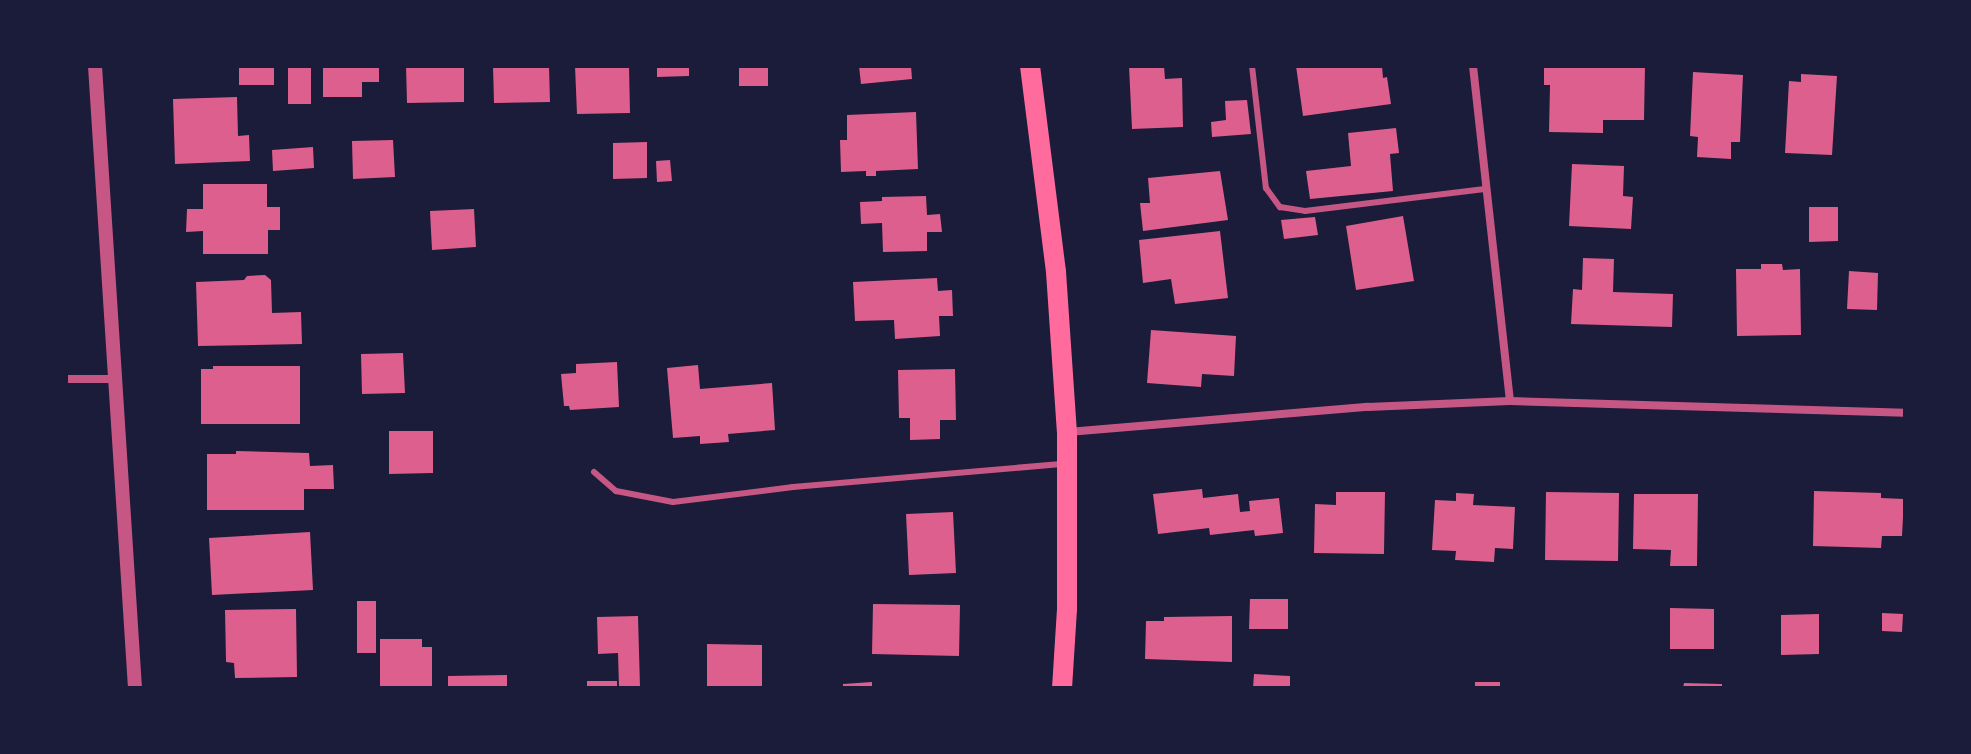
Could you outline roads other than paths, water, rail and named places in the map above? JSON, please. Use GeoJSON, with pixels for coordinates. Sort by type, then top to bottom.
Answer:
{"type":"FeatureCollection","features":[{"type":"Feature","properties":{"kind":"main road"},"geometry":{"type":"LineString","coordinates":[[1030,66],[1056,272],[1067,432],[1067,609],[1062,688]]}},
{"type":"Feature","properties":{"kind":"street"},"geometry":{"type":"LineString","coordinates":[[95,66],[135,688]]}},
{"type":"Feature","properties":{"kind":"street"},"geometry":{"type":"LineString","coordinates":[[1473,66],[1510,401]]}},
{"type":"Feature","properties":{"kind":"street"},"geometry":{"type":"LineString","coordinates":[[66,379],[114,379]]}},
{"type":"Feature","properties":{"kind":"street"},"geometry":{"type":"LineString","coordinates":[[1067,432],[1368,407],[1510,401],[1905,413]]}},
{"type":"Feature","properties":{"kind":"lane"},"geometry":{"type":"LineString","coordinates":[[1252,66],[1266,188],[1280,207],[1305,211],[1485,189]]}},
{"type":"Feature","properties":{"kind":"lane"},"geometry":{"type":"LineString","coordinates":[[594,472],[616,491],[673,502],[793,487],[1067,464]]}}]}
